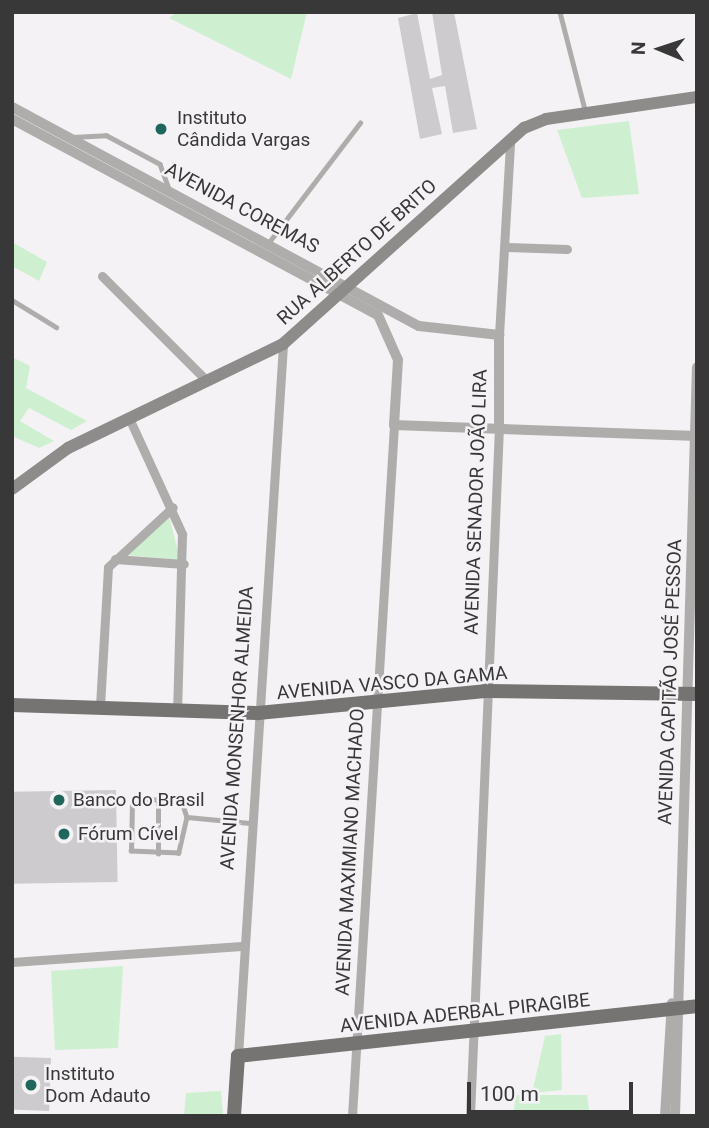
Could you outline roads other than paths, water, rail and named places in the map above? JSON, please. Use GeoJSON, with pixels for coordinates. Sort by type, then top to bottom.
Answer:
{"type":"FeatureCollection","features":[{"type":"Feature","properties":{"kind":"main road","name":"RUA ALBERTO DE BRITO"},"geometry":{"type":"LineString","coordinates":[[12,489],[68,448],[205,379],[283,344],[534,123],[697,97]]}},
{"type":"Feature","properties":{"kind":"main road","name":"AVENIDA VASCO DA GAMA"},"geometry":{"type":"LineString","coordinates":[[12,705],[258,713],[376,704],[485,691],[692,694]]}},
{"type":"Feature","properties":{"kind":"main road","name":"AVENIDA ADERBAL PIRAGIBE"},"geometry":{"type":"LineString","coordinates":[[238,1056],[474,1032],[674,1005],[697,1006]]}},
{"type":"Feature","properties":{"kind":"main road","name":"AVENIDA MONSENHOR ALMEIDA"},"geometry":{"type":"LineString","coordinates":[[234,1116],[238,1056]]}},
{"type":"Feature","properties":{"kind":"street","name":"AVENIDA COREMAS"},"geometry":{"type":"LineString","coordinates":[[12,107],[269,242],[344,289],[368,308]]}},
{"type":"Feature","properties":{"kind":"street","name":"AVENIDA COREMAS"},"geometry":{"type":"LineString","coordinates":[[12,119],[168,203],[434,331],[499,335]]}},
{"type":"Feature","properties":{"kind":"street","name":"AVENIDA SENADOR JOÃO LIRA"},"geometry":{"type":"LineString","coordinates":[[470,1116],[485,691],[499,428],[499,335],[507,247],[510,143]]}},
{"type":"Feature","properties":{"kind":"street"},"geometry":{"type":"LineString","coordinates":[[507,247],[567,249]]}},
{"type":"Feature","properties":{"kind":"street"},"geometry":{"type":"LineString","coordinates":[[102,276],[205,379]]}},
{"type":"Feature","properties":{"kind":"street","name":"AVENIDA MAXIMIANO MACHADO"},"geometry":{"type":"LineString","coordinates":[[352,1116],[394,425],[394,340],[368,308]]}},
{"type":"Feature","properties":{"kind":"street","name":"AVENIDA MONSENHOR ALMEIDA"},"geometry":{"type":"LineString","coordinates":[[238,1056],[241,946],[283,344]]}},
{"type":"Feature","properties":{"kind":"street","name":"AVENIDA CAPITÃO JOSÉ PESSOA"},"geometry":{"type":"LineString","coordinates":[[665,1116],[692,694],[697,368]]}},
{"type":"Feature","properties":{"kind":"street"},"geometry":{"type":"LineString","coordinates":[[129,418],[173,507],[184,564],[177,710]]}},
{"type":"Feature","properties":{"kind":"street"},"geometry":{"type":"LineString","coordinates":[[394,425],[695,436]]}},
{"type":"Feature","properties":{"kind":"street"},"geometry":{"type":"LineString","coordinates":[[100,706],[104,586],[114,559],[173,507]]}},
{"type":"Feature","properties":{"kind":"street"},"geometry":{"type":"LineString","coordinates":[[114,559],[184,564]]}},
{"type":"Feature","properties":{"kind":"street"},"geometry":{"type":"LineString","coordinates":[[12,962],[241,946]]}},
{"type":"Feature","properties":{"kind":"street","name":"AVENIDA CAPITÃO JOSÉ PESSOA"},"geometry":{"type":"LineString","coordinates":[[674,1005],[675,1116]]}},
{"type":"Feature","properties":{"kind":"lane"},"geometry":{"type":"LineString","coordinates":[[560,12],[587,114]]}},
{"type":"Feature","properties":{"kind":"lane"},"geometry":{"type":"LineString","coordinates":[[269,242],[360,123]]}},
{"type":"Feature","properties":{"kind":"lane"},"geometry":{"type":"LineString","coordinates":[[59,144],[71,137],[106,135],[160,164],[171,190],[168,203]]}},
{"type":"Feature","properties":{"kind":"lane"},"geometry":{"type":"LineString","coordinates":[[12,300],[56,327]]}},
{"type":"Feature","properties":{"kind":"lane"},"geometry":{"type":"LineString","coordinates":[[139,798],[182,802],[187,817],[181,849],[158,854],[131,851],[132,806],[139,798]]}},
{"type":"Feature","properties":{"kind":"lane"},"geometry":{"type":"LineString","coordinates":[[158,799],[158,854]]}},
{"type":"Feature","properties":{"kind":"lane"},"geometry":{"type":"LineString","coordinates":[[187,817],[250,823]]}},
{"type":"Feature","properties":{"kind":"place","name":"Instituto Cândida Vargas"},"geometry":{"type":"Point","coordinates":[161,129]}},
{"type":"Feature","properties":{"kind":"place","name":"Banco do Brasil"},"geometry":{"type":"Point","coordinates":[59,800]}},
{"type":"Feature","properties":{"kind":"place","name":"Fórum Cível"},"geometry":{"type":"Point","coordinates":[64,834]}},
{"type":"Feature","properties":{"kind":"place","name":"Instituto Dom Adauto"},"geometry":{"type":"Point","coordinates":[31,1085]}}]}
